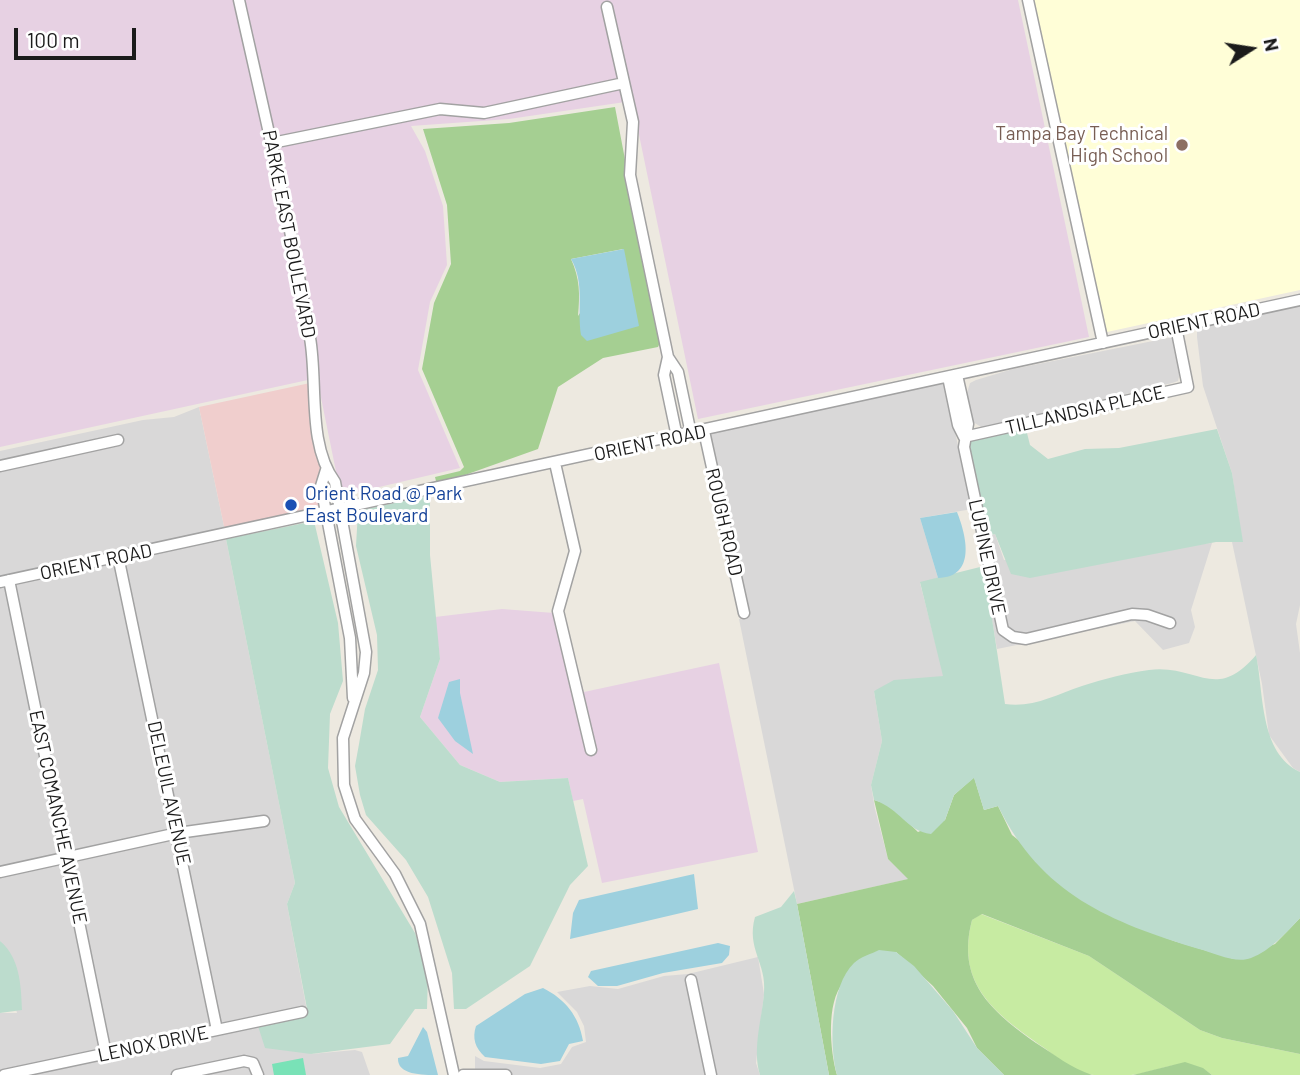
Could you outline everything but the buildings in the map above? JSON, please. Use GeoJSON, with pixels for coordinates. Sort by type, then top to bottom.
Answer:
{"type":"FeatureCollection","features":[{"type":"Feature","properties":{"kind":"street","name":"PARKE EAST BOULEVARD"},"geometry":{"type":"LineString","coordinates":[[239,0],[272,143],[310,340],[319,431],[326,470],[335,482],[366,652],[364,673],[353,702]]}},
{"type":"Feature","properties":{"kind":"street"},"geometry":{"type":"LineString","coordinates":[[1028,0],[1103,343]]}},
{"type":"Feature","properties":{"kind":"street"},"geometry":{"type":"LineString","coordinates":[[607,7],[633,122],[630,175],[668,357],[678,372],[691,434]]}},
{"type":"Feature","properties":{"kind":"street"},"geometry":{"type":"LineString","coordinates":[[272,143],[440,108],[484,113],[624,83]]}},
{"type":"Feature","properties":{"kind":"street","name":"ORIENT ROAD"},"geometry":{"type":"LineString","coordinates":[[5,581],[326,514],[1300,300]]}},
{"type":"Feature","properties":{"kind":"street","name":"TILLANDSIA PLACE"},"geometry":{"type":"LineString","coordinates":[[964,437],[1188,387],[1176,327]]}},
{"type":"Feature","properties":{"kind":"street"},"geometry":{"type":"LineString","coordinates":[[668,357],[664,375],[677,437]]}},
{"type":"Feature","properties":{"kind":"street"},"geometry":{"type":"LineString","coordinates":[[953,376],[968,425],[964,437]]}},
{"type":"Feature","properties":{"kind":"street","name":"ROUGH ROAD"},"geometry":{"type":"LineString","coordinates":[[704,431],[744,613]]}},
{"type":"Feature","properties":{"kind":"street","name":"LUPINE DRIVE"},"geometry":{"type":"LineString","coordinates":[[964,437],[1001,623],[1008,634],[1026,639],[1132,614],[1146,615],[1170,623]]}},
{"type":"Feature","properties":{"kind":"street"},"geometry":{"type":"LineString","coordinates":[[0,466],[118,440]]}},
{"type":"Feature","properties":{"kind":"street"},"geometry":{"type":"LineString","coordinates":[[555,463],[575,551],[558,611],[591,750]]}},
{"type":"Feature","properties":{"kind":"street","name":"PARKE EAST BOULEVARD"},"geometry":{"type":"LineString","coordinates":[[326,470],[321,486],[350,638],[353,702]]}},
{"type":"Feature","properties":{"kind":"street","name":"DELEUIL AVENUE"},"geometry":{"type":"LineString","coordinates":[[118,556],[178,833],[217,1030]]}},
{"type":"Feature","properties":{"kind":"street","name":"EAST COMANCHE AVENUE"},"geometry":{"type":"LineString","coordinates":[[5,581],[67,857],[106,1054]]}},
{"type":"Feature","properties":{"kind":"street"},"geometry":{"type":"LineString","coordinates":[[353,702],[343,738],[341,765],[346,794],[355,819],[395,874],[420,924],[454,1075]]}},
{"type":"Feature","properties":{"kind":"street"},"geometry":{"type":"LineString","coordinates":[[0,872],[178,833],[264,821]]}},
{"type":"Feature","properties":{"kind":"street"},"geometry":{"type":"LineString","coordinates":[[691,980],[711,1075]]}},
{"type":"Feature","properties":{"kind":"street","name":"LENOX DRIVE"},"geometry":{"type":"LineString","coordinates":[[4,1075],[302,1012]]}},
{"type":"Feature","properties":{"kind":"street"},"geometry":{"type":"LineString","coordinates":[[177,1075],[244,1060],[253,1063],[258,1075]]}},
{"type":"Feature","properties":{"kind":"street"},"geometry":{"type":"LineString","coordinates":[[463,1075],[506,1075]]}},
{"type":"Feature","properties":{"kind":"shaded area"},"geometry":{"type":"Polygon","coordinates":[[[0,0],[1018,0],[1089,337],[698,419],[632,101],[509,119],[411,126],[425,151],[443,206],[447,265],[430,302],[418,370],[460,468],[341,496],[317,378],[0,447],[0,0]]]}},
{"type":"Feature","properties":{"kind":"shaded area","name":"Tampa Bay Technical High School"},"geometry":{"type":"Polygon","coordinates":[[[1032,0],[1300,0],[1300,290],[1107,332],[1032,0]]]}},
{"type":"Feature","properties":{"kind":"shaded area"},"geometry":{"type":"Polygon","coordinates":[[[1300,305],[1300,605],[1296,624],[1300,653],[1300,772],[1293,768],[1269,735],[1262,684],[1232,542],[1242,542],[1232,473],[1203,386],[1197,327],[1300,305]]]}},
{"type":"Feature","properties":{"kind":"shaded area"},"geometry":{"type":"Polygon","coordinates":[[[1173,337],[1180,372],[1178,381],[983,428],[973,422],[967,393],[970,383],[976,380],[1013,369],[1173,337]]]}},
{"type":"Feature","properties":{"kind":"shaded area"},"geometry":{"type":"Polygon","coordinates":[[[944,382],[972,509],[920,518],[938,578],[920,583],[944,676],[874,691],[882,741],[871,785],[875,809],[888,859],[909,879],[797,904],[739,619],[750,616],[710,434],[944,382]]]}},
{"type":"Feature","properties":{"kind":"shaded area"},"geometry":{"type":"Polygon","coordinates":[[[310,383],[323,469],[317,487],[320,511],[225,531],[199,407],[310,383]]]}},
{"type":"Feature","properties":{"kind":"shaded area"},"geometry":{"type":"Polygon","coordinates":[[[199,407],[225,531],[0,578],[0,470],[123,443],[121,435],[0,461],[0,451],[143,420],[174,417],[199,407]]]}},
{"type":"Feature","properties":{"kind":"shaded area"},"geometry":{"type":"Polygon","coordinates":[[[1026,429],[1030,445],[1048,459],[1085,449],[1119,448],[1217,429],[1232,473],[1243,542],[1216,542],[1030,578],[1011,574],[995,534],[987,536],[969,441],[1026,429]]]}},
{"type":"Feature","properties":{"kind":"shaded area"},"geometry":{"type":"Polygon","coordinates":[[[430,495],[430,555],[440,659],[420,717],[460,765],[500,782],[568,778],[588,866],[570,885],[530,966],[466,1009],[454,1009],[452,973],[428,897],[406,860],[366,815],[355,766],[365,709],[378,670],[377,635],[356,546],[358,511],[430,495]]]}},
{"type":"Feature","properties":{"kind":"shaded area"},"geometry":{"type":"Polygon","coordinates":[[[314,521],[338,623],[343,681],[330,714],[328,768],[339,807],[415,933],[428,974],[427,1009],[415,1009],[390,1044],[311,1054],[265,1048],[258,1026],[308,1014],[287,904],[295,883],[226,539],[314,521]]]}},
{"type":"Feature","properties":{"kind":"shaded area"},"geometry":{"type":"Polygon","coordinates":[[[995,534],[1004,560],[1212,543],[1191,610],[1195,627],[1189,643],[1163,650],[1135,621],[1031,642],[1133,619],[1145,619],[1172,628],[1176,621],[1148,611],[1019,635],[1008,628],[987,536],[995,534]]]}},
{"type":"Feature","properties":{"kind":"shaded area"},"geometry":{"type":"Polygon","coordinates":[[[978,538],[1011,641],[1027,643],[997,649],[978,538]]]}},
{"type":"Feature","properties":{"kind":"shaded area"},"geometry":{"type":"Polygon","coordinates":[[[226,539],[295,883],[287,904],[307,1011],[306,1007],[221,1025],[183,837],[269,825],[269,817],[181,829],[124,559],[226,539]]]}},
{"type":"Feature","properties":{"kind":"shaded area"},"geometry":{"type":"Polygon","coordinates":[[[115,561],[172,830],[71,852],[15,583],[115,561]]]}},
{"type":"Feature","properties":{"kind":"shaded area"},"geometry":{"type":"Polygon","coordinates":[[[984,566],[1005,704],[1044,700],[1098,681],[1149,670],[1181,672],[1205,678],[1229,677],[1256,655],[1270,736],[1287,763],[1300,772],[1300,918],[1271,946],[1245,960],[1225,957],[1136,928],[1081,900],[1057,883],[1035,862],[1015,836],[998,806],[984,810],[974,778],[954,795],[945,820],[931,834],[915,829],[891,809],[874,800],[871,785],[882,741],[874,691],[894,680],[943,676],[920,582],[984,566]]]}},
{"type":"Feature","properties":{"kind":"shaded area"},"geometry":{"type":"Polygon","coordinates":[[[6,585],[62,854],[0,867],[0,587],[6,585]]]}},
{"type":"Feature","properties":{"kind":"shaded area"},"geometry":{"type":"Polygon","coordinates":[[[502,609],[554,613],[587,755],[596,753],[576,666],[584,692],[719,663],[758,852],[602,883],[583,799],[573,801],[568,778],[500,782],[460,765],[420,717],[440,659],[435,617],[502,609]]]}},
{"type":"Feature","properties":{"kind":"shaded area"},"geometry":{"type":"Polygon","coordinates":[[[174,838],[211,1027],[110,1049],[73,860],[174,838]]]}},
{"type":"Feature","properties":{"kind":"shaded area"},"geometry":{"type":"Polygon","coordinates":[[[63,862],[100,1051],[0,1071],[0,1013],[17,1013],[0,941],[0,876],[63,862]]]}},
{"type":"Feature","properties":{"kind":"shaded area"},"geometry":{"type":"Polygon","coordinates":[[[794,891],[829,1075],[760,1075],[758,1065],[757,1044],[764,982],[753,938],[755,917],[781,907],[794,891]]]}},
{"type":"Feature","properties":{"kind":"shaded area"},"geometry":{"type":"Polygon","coordinates":[[[0,941],[12,955],[15,964],[20,982],[22,1010],[0,1013],[0,941]]]}},
{"type":"Feature","properties":{"kind":"shaded area"},"geometry":{"type":"Polygon","coordinates":[[[879,950],[896,952],[914,966],[953,1011],[977,1048],[1004,1075],[837,1075],[833,1032],[840,986],[854,963],[879,950]]]}},
{"type":"Feature","properties":{"kind":"shaded area"},"geometry":{"type":"Polygon","coordinates":[[[758,957],[764,994],[756,1063],[760,1075],[475,1075],[475,1056],[484,1061],[540,1068],[561,1064],[572,1047],[586,1042],[584,1026],[577,1012],[557,992],[590,986],[618,989],[664,976],[688,974],[758,957]]]}},
{"type":"Feature","properties":{"kind":"shaded area"},"geometry":{"type":"Polygon","coordinates":[[[258,1026],[311,1054],[355,1050],[362,1052],[370,1075],[28,1075],[258,1026]]]}},
{"type":"Feature","properties":{"kind":"green space"},"geometry":{"type":"Polygon","coordinates":[[[615,107],[660,343],[658,347],[603,358],[558,387],[538,449],[437,485],[435,477],[460,471],[464,467],[422,369],[434,303],[451,264],[447,205],[423,129],[509,123],[615,107]],[[623,249],[571,259],[579,287],[578,316],[623,249]]]}},
{"type":"Feature","properties":{"kind":"green space"},"geometry":{"type":"Polygon","coordinates":[[[974,777],[984,810],[998,806],[1012,835],[1120,920],[1174,941],[1234,959],[1275,944],[1300,918],[1300,1054],[1222,1038],[1200,1030],[1089,956],[982,914],[972,920],[968,941],[973,977],[981,992],[1005,1019],[1036,1043],[1077,1069],[1092,1075],[1004,1075],[977,1048],[967,1028],[933,986],[896,952],[853,974],[838,992],[831,1028],[837,1075],[829,1075],[797,904],[908,879],[888,859],[874,800],[890,805],[918,832],[945,820],[954,795],[974,777]]]}},
{"type":"Feature","properties":{"kind":"green space"},"geometry":{"type":"Polygon","coordinates":[[[981,914],[1089,956],[1200,1030],[1222,1038],[1300,1054],[1300,1075],[1212,1075],[1192,1065],[1131,1075],[1094,1075],[1073,1068],[995,1009],[975,980],[969,963],[968,943],[972,920],[981,914]]]}},
{"type":"Feature","properties":{"kind":"green space"},"geometry":{"type":"Polygon","coordinates":[[[303,1058],[306,1075],[274,1075],[272,1064],[303,1058]]]}},
{"type":"Feature","properties":{"kind":"green space"},"geometry":{"type":"Polygon","coordinates":[[[1185,1062],[1203,1068],[1212,1075],[1133,1075],[1185,1062]]]}},
{"type":"Feature","properties":{"kind":"water"},"geometry":{"type":"Polygon","coordinates":[[[624,249],[639,326],[587,341],[581,335],[578,277],[571,259],[624,249]]]}},
{"type":"Feature","properties":{"kind":"water"},"geometry":{"type":"Polygon","coordinates":[[[957,512],[964,533],[963,563],[958,571],[950,576],[938,578],[920,518],[957,512]]]}},
{"type":"Feature","properties":{"kind":"water"},"geometry":{"type":"Polygon","coordinates":[[[460,679],[460,693],[473,754],[455,741],[438,718],[449,682],[460,679]]]}},
{"type":"Feature","properties":{"kind":"water"},"geometry":{"type":"Polygon","coordinates":[[[694,874],[698,909],[570,939],[573,913],[579,900],[694,874]]]}},
{"type":"Feature","properties":{"kind":"water"},"geometry":{"type":"Polygon","coordinates":[[[718,943],[730,946],[729,955],[722,963],[663,973],[617,986],[598,986],[588,977],[591,971],[718,943]]]}},
{"type":"Feature","properties":{"kind":"water"},"geometry":{"type":"Polygon","coordinates":[[[543,988],[558,997],[570,1009],[583,1041],[569,1044],[560,1061],[541,1064],[485,1057],[475,1043],[476,1026],[525,994],[543,988]]]}},
{"type":"Feature","properties":{"kind":"water"},"geometry":{"type":"Polygon","coordinates":[[[423,1027],[427,1032],[438,1075],[412,1073],[399,1064],[398,1058],[408,1056],[423,1027]]]}},
{"type":"Feature","properties":{"kind":"place","name":"Tampa Bay Technical High School"},"geometry":{"type":"Point","coordinates":[1182,145]}},
{"type":"Feature","properties":{"kind":"place","name":"Orient Road @ Park East Boulevard"},"geometry":{"type":"Point","coordinates":[291,505]}}]}
